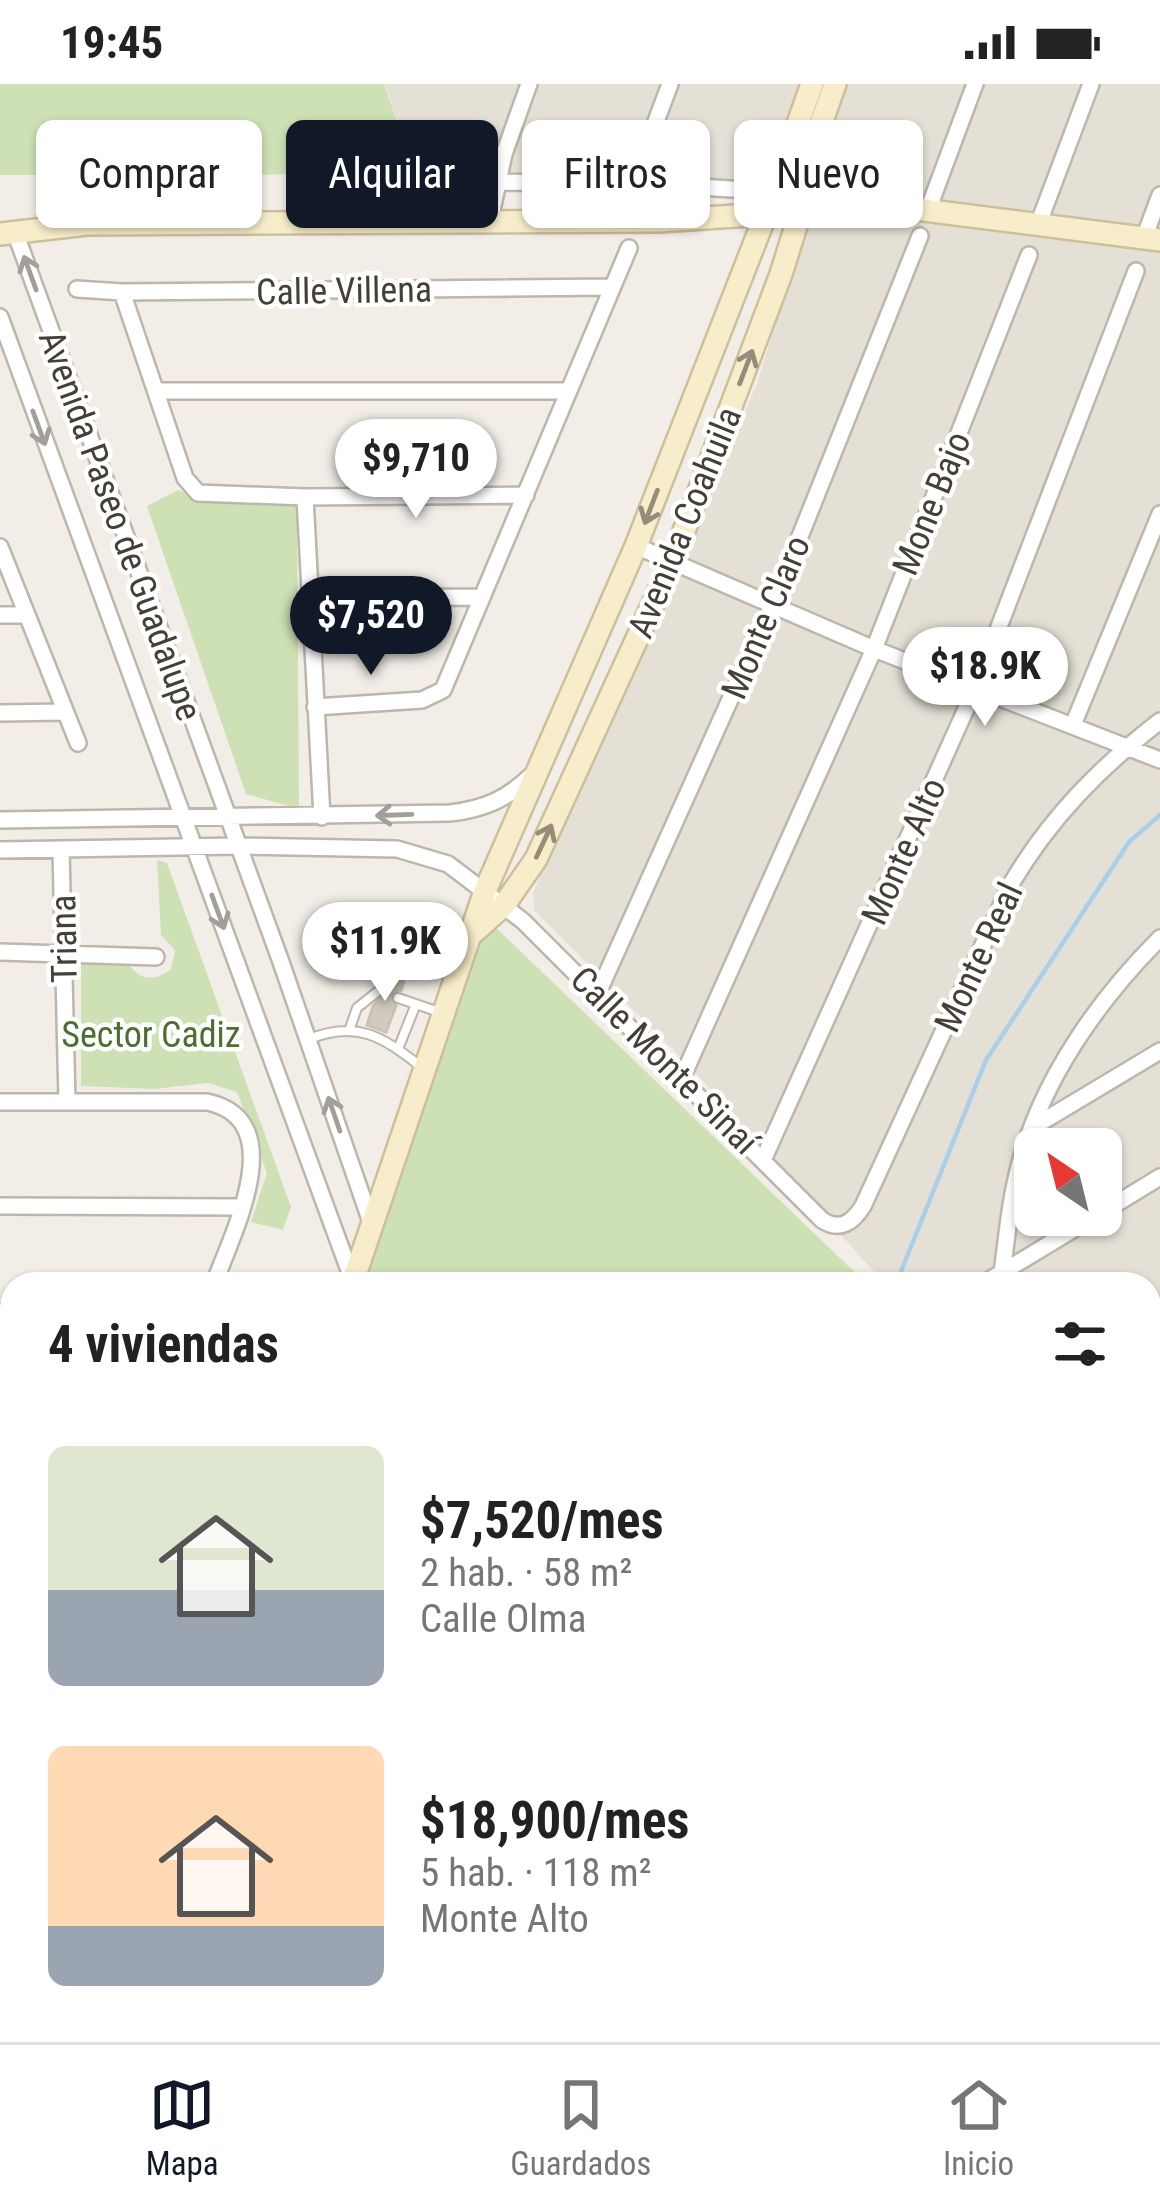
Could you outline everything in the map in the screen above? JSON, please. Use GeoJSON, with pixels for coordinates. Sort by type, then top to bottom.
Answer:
{"type":"FeatureCollection","features":[{"type":"Feature","properties":{"kind":"street"},"geometry":{"type":"LineString","coordinates":[[522,181],[498,180],[529,84]]}},
{"type":"Feature","properties":{"kind":"street"},"geometry":{"type":"LineString","coordinates":[[657,120],[670,84]]}},
{"type":"Feature","properties":{"kind":"street","name":"Avenida Coahuila"},"geometry":{"type":"LineString","coordinates":[[800,120],[812,84]]}},
{"type":"Feature","properties":{"kind":"street","name":"Avenida Coahuila"},"geometry":{"type":"LineString","coordinates":[[822,120],[835,84]]}},
{"type":"Feature","properties":{"kind":"street"},"geometry":{"type":"LineString","coordinates":[[928,210],[975,84]]}},
{"type":"Feature","properties":{"kind":"street"},"geometry":{"type":"LineString","coordinates":[[1038,225],[1090,84]]}},
{"type":"Feature","properties":{"kind":"street"},"geometry":{"type":"LineString","coordinates":[[923,210],[1152,239],[1160,195]]}},
{"type":"Feature","properties":{"kind":"street"},"geometry":{"type":"LineString","coordinates":[[498,220],[659,221],[734,216]]}},
{"type":"Feature","properties":{"kind":"street"},"geometry":{"type":"LineString","coordinates":[[8,233],[87,224],[286,223]]}},
{"type":"Feature","properties":{"kind":"street","name":"Avenida Coahuila"},"geometry":{"type":"LineString","coordinates":[[357,1272],[485,891],[636,546],[761,228]]}},
{"type":"Feature","properties":{"kind":"street","name":"Avenida Coahuila"},"geometry":{"type":"LineString","coordinates":[[474,933],[504,905],[536,860],[673,560],[794,228]]}},
{"type":"Feature","properties":{"kind":"street","name":"Avenida Paseo de Guadalupe"},"geometry":{"type":"LineString","coordinates":[[8,233],[309,1039],[372,1225]]}},
{"type":"Feature","properties":{"kind":"street","name":"Monte Claro"},"geometry":{"type":"LineString","coordinates":[[598,993],[773,604],[920,236]]}},
{"type":"Feature","properties":{"kind":"street"},"geometry":{"type":"LineString","coordinates":[[315,707],[435,697],[449,679],[629,248]]}},
{"type":"Feature","properties":{"kind":"street","name":"Mone Bajo"},"geometry":{"type":"LineString","coordinates":[[682,1078],[874,649],[1029,255]]}},
{"type":"Feature","properties":{"kind":"street","name":"Monte Alto"},"geometry":{"type":"LineString","coordinates":[[764,1158],[975,688],[1136,271]]}},
{"type":"Feature","properties":{"kind":"street","name":"Calle Villena"},"geometry":{"type":"LineString","coordinates":[[77,289],[612,287]]}},
{"type":"Feature","properties":{"kind":"street"},"geometry":{"type":"LineString","coordinates":[[122,292],[191,488],[210,495],[305,497],[526,495]]}},
{"type":"Feature","properties":{"kind":"street","name":"Avenida Paseo de Guadalupe"},"geometry":{"type":"LineString","coordinates":[[0,317],[349,1272]]}},
{"type":"Feature","properties":{"kind":"street"},"geometry":{"type":"LineString","coordinates":[[158,391],[569,391]]}},
{"type":"Feature","properties":{"kind":"street"},"geometry":{"type":"LineString","coordinates":[[305,497],[322,817]]}},
{"type":"Feature","properties":{"kind":"street"},"geometry":{"type":"LineString","coordinates":[[1072,725],[1160,514]]}},
{"type":"Feature","properties":{"kind":"street"},"geometry":{"type":"LineString","coordinates":[[636,546],[874,649],[1160,760]]}},
{"type":"Feature","properties":{"kind":"street"},"geometry":{"type":"LineString","coordinates":[[0,548],[77,743]]}},
{"type":"Feature","properties":{"kind":"street"},"geometry":{"type":"LineString","coordinates":[[310,598],[482,597]]}},
{"type":"Feature","properties":{"kind":"street"},"geometry":{"type":"LineString","coordinates":[[0,615],[26,615]]}},
{"type":"Feature","properties":{"kind":"street"},"geometry":{"type":"LineString","coordinates":[[0,713],[64,712]]}},
{"type":"Feature","properties":{"kind":"street","name":"Monte Real"},"geometry":{"type":"LineString","coordinates":[[843,1226],[863,1206],[1011,884],[1032,849],[1073,796],[1160,721]]}},
{"type":"Feature","properties":{"kind":"street"},"geometry":{"type":"LineString","coordinates":[[0,820],[322,817],[478,809],[501,800],[539,768]]}},
{"type":"Feature","properties":{"kind":"street"},"geometry":{"type":"LineString","coordinates":[[0,850],[397,849],[448,864],[485,891]]}},
{"type":"Feature","properties":{"kind":"street","name":"Triana"},"geometry":{"type":"LineString","coordinates":[[61,850],[67,1101]]}},
{"type":"Feature","properties":{"kind":"street","name":"Calle Monte Sinaí"},"geometry":{"type":"LineString","coordinates":[[485,891],[598,993],[822,1220],[843,1226]]}},
{"type":"Feature","properties":{"kind":"street"},"geometry":{"type":"LineString","coordinates":[[1002,1272],[1017,1177],[1032,1127],[1086,1027],[1160,938]]}},
{"type":"Feature","properties":{"kind":"street"},"geometry":{"type":"LineString","coordinates":[[0,952],[156,957]]}},
{"type":"Feature","properties":{"kind":"street"},"geometry":{"type":"LineString","coordinates":[[1032,1127],[1160,1051]]}},
{"type":"Feature","properties":{"kind":"street"},"geometry":{"type":"LineString","coordinates":[[0,1102],[223,1105],[248,1134],[253,1154],[218,1272]]}},
{"type":"Feature","properties":{"kind":"street"},"geometry":{"type":"LineString","coordinates":[[1122,1200],[1160,1177]]}},
{"type":"Feature","properties":{"kind":"street"},"geometry":{"type":"LineString","coordinates":[[0,1206],[241,1207]]}},
{"type":"Feature","properties":{"kind":"street"},"geometry":{"type":"LineString","coordinates":[[1004,1272],[1063,1236]]}},
{"type":"Feature","properties":{"kind":"lane"},"geometry":{"type":"LineString","coordinates":[[350,1028],[357,1008],[377,992]]}},
{"type":"Feature","properties":{"kind":"lane"},"geometry":{"type":"LineString","coordinates":[[398,998],[446,1014]]}},
{"type":"Feature","properties":{"kind":"lane"},"geometry":{"type":"LineString","coordinates":[[398,1049],[416,1004]]}},
{"type":"Feature","properties":{"kind":"lane"},"geometry":{"type":"LineString","coordinates":[[309,1039],[350,1028],[398,1049],[426,1071]]}},
{"type":"Feature","properties":{"kind":"shaded area"},"geometry":{"type":"Polygon","coordinates":[[[385,84],[846,84],[845,91],[848,84],[1160,84],[1160,1272],[874,1272],[693,1070],[534,910],[533,893],[757,384],[804,228],[923,228],[923,120],[734,120],[734,189],[710,187],[710,120],[522,120],[522,177],[498,177],[498,120],[397,120],[385,84]]]}},
{"type":"Feature","properties":{"kind":"green space"},"geometry":{"type":"Polygon","coordinates":[[[0,84],[384,84],[397,120],[286,120],[286,174],[262,174],[262,120],[36,120],[36,175],[0,175],[0,84]]]}},
{"type":"Feature","properties":{"kind":"green space"},"geometry":{"type":"Polygon","coordinates":[[[178,490],[209,503],[297,501],[299,809],[246,794],[147,506],[178,490]]]}},
{"type":"Feature","properties":{"kind":"green space","name":"Sector Cadiz"},"geometry":{"type":"Polygon","coordinates":[[[157,860],[167,863],[291,1207],[283,1230],[251,1222],[267,1173],[237,1092],[208,1083],[154,1089],[81,1086],[81,963],[127,962],[147,978],[171,969],[175,950],[161,935],[157,860]]]}},
{"type":"Feature","properties":{"kind":"green space"},"geometry":{"type":"Polygon","coordinates":[[[489,921],[855,1272],[368,1272],[489,921]]]}},
{"type":"Feature","properties":{"kind":"building"},"geometry":{"type":"Polygon","coordinates":[[[383,974],[404,981],[401,990],[391,994],[396,1006],[386,1032],[367,1025],[373,1006],[385,994],[379,984],[383,974]]]}},
{"type":"Feature","properties":{"kind":"waterway"},"geometry":{"type":"LineString","coordinates":[[901,1272],[986,1060],[1129,842],[1160,815]]}}]}
